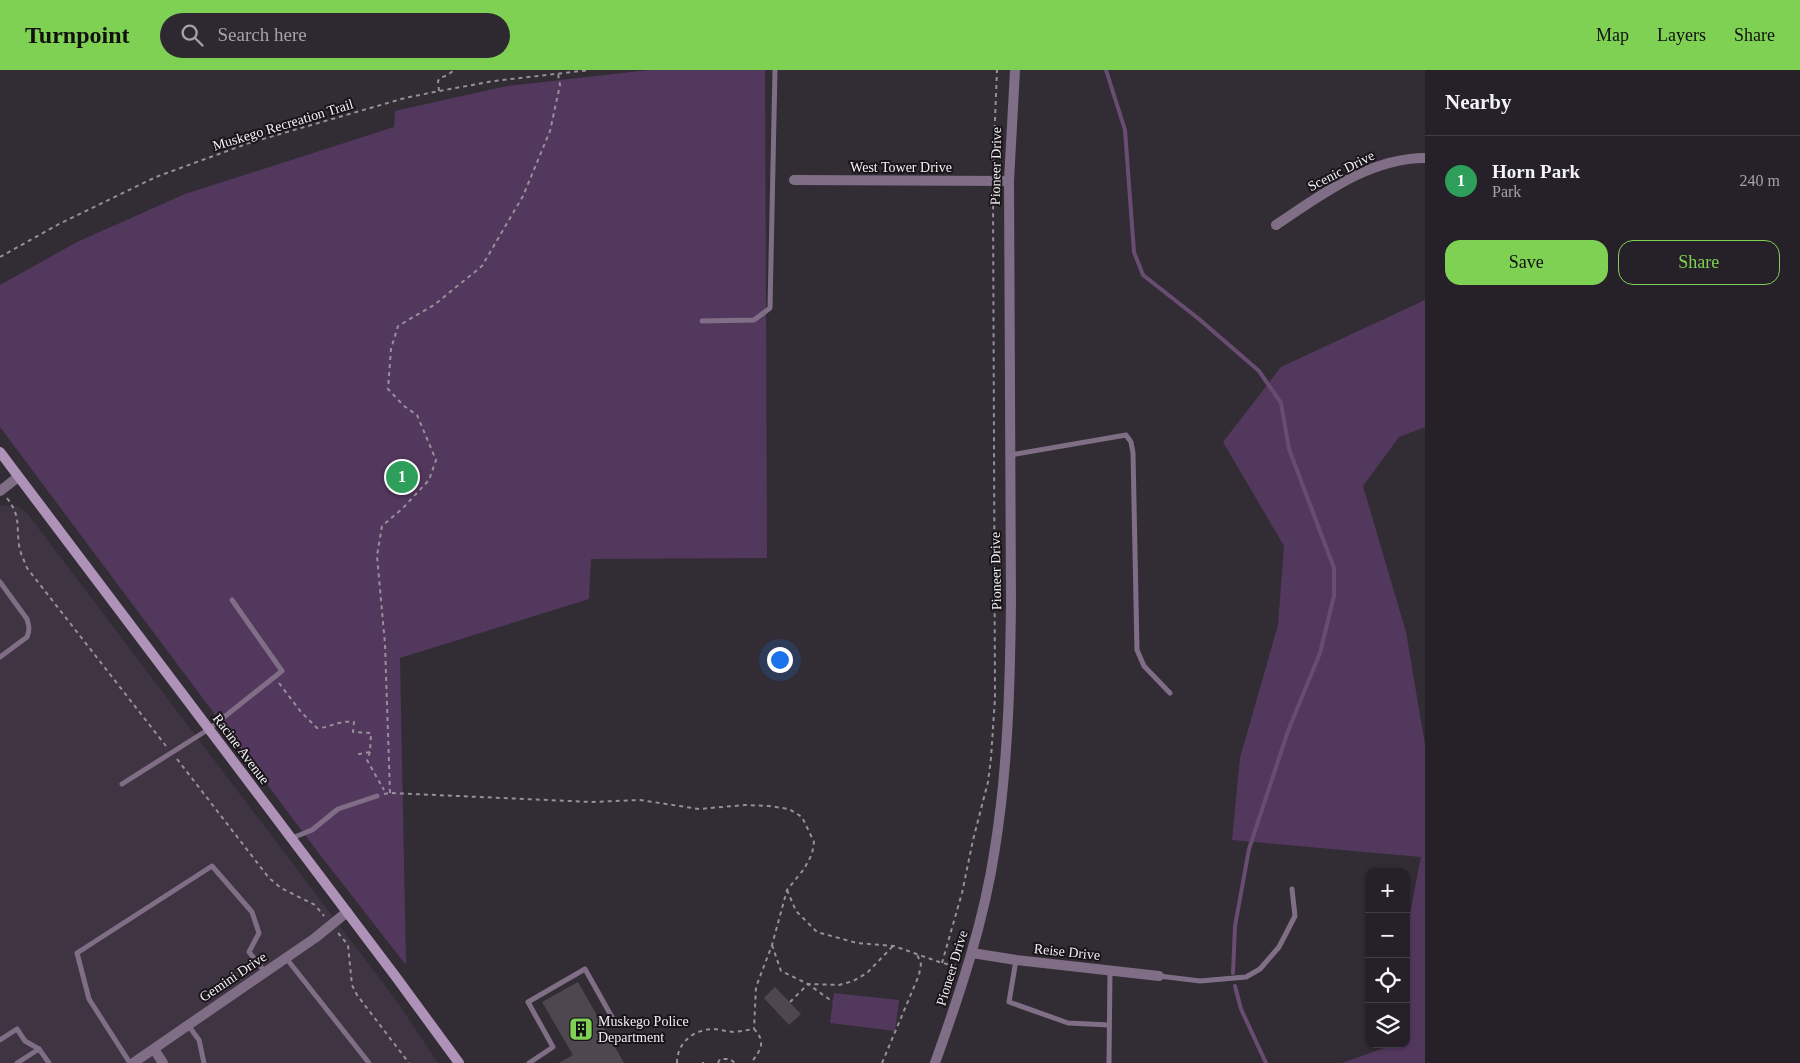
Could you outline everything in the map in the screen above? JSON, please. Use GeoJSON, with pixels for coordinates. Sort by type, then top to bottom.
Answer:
{"type":"FeatureCollection","features":[{"type":"Feature","properties":{"kind":"main road","name":"Racine Avenue"},"geometry":{"type":"LineString","coordinates":[[0,452],[292,838],[459,1063]]}},
{"type":"Feature","properties":{"kind":"street","name":"Pioneer Drive"},"geometry":{"type":"LineString","coordinates":[[935,1063],[972,953],[995,850],[1007,749],[1010,662],[1009,181],[1015,70]]}},
{"type":"Feature","properties":{"kind":"street","name":"Scenic Drive"},"geometry":{"type":"LineString","coordinates":[[1276,225],[1357,174],[1391,161],[1425,158]]}},
{"type":"Feature","properties":{"kind":"street","name":"West Tower Drive"},"geometry":{"type":"LineString","coordinates":[[794,180],[1009,181]]}},
{"type":"Feature","properties":{"kind":"street"},"geometry":{"type":"LineString","coordinates":[[0,491],[18,477]]}},
{"type":"Feature","properties":{"kind":"street","name":"Gemini Drive"},"geometry":{"type":"LineString","coordinates":[[132,1063],[315,938],[347,912]]}},
{"type":"Feature","properties":{"kind":"street","name":"Reise Drive"},"geometry":{"type":"LineString","coordinates":[[972,953],[1016,960],[1159,976]]}},
{"type":"Feature","properties":{"kind":"street"},"geometry":{"type":"LineString","coordinates":[[154,1049],[163,1063]]}},
{"type":"Feature","properties":{"kind":"lane"},"geometry":{"type":"LineString","coordinates":[[702,321],[754,320],[770,308],[775,70]]}},
{"type":"Feature","properties":{"kind":"lane"},"geometry":{"type":"LineString","coordinates":[[1009,455],[1126,435],[1131,442],[1134,452],[1137,650],[1144,666],[1170,693]]}},
{"type":"Feature","properties":{"kind":"lane"},"geometry":{"type":"LineString","coordinates":[[0,582],[27,619],[29,632],[27,637],[0,657]]}},
{"type":"Feature","properties":{"kind":"lane"},"geometry":{"type":"LineString","coordinates":[[122,784],[209,729],[282,671],[232,600]]}},
{"type":"Feature","properties":{"kind":"lane"},"geometry":{"type":"LineString","coordinates":[[292,838],[312,830],[338,809],[377,796]]}},
{"type":"Feature","properties":{"kind":"lane"},"geometry":{"type":"LineString","coordinates":[[132,1063],[89,999],[77,953],[212,866],[252,912],[259,933],[249,952],[265,972]]}},
{"type":"Feature","properties":{"kind":"lane"},"geometry":{"type":"LineString","coordinates":[[1159,976],[1200,981],[1246,977],[1260,969],[1279,947],[1295,916],[1292,889]]}},
{"type":"Feature","properties":{"kind":"lane"},"geometry":{"type":"LineString","coordinates":[[286,958],[370,1063]]}},
{"type":"Feature","properties":{"kind":"lane"},"geometry":{"type":"LineString","coordinates":[[1016,960],[1009,1002],[1068,1022],[1109,1025]]}},
{"type":"Feature","properties":{"kind":"lane"},"geometry":{"type":"LineString","coordinates":[[529,1063],[553,1047],[528,1002],[585,969],[613,1019]]}},
{"type":"Feature","properties":{"kind":"lane"},"geometry":{"type":"LineString","coordinates":[[1109,1063],[1110,970]]}},
{"type":"Feature","properties":{"kind":"lane"},"geometry":{"type":"LineString","coordinates":[[188,1025],[199,1040],[204,1063]]}},
{"type":"Feature","properties":{"kind":"lane"},"geometry":{"type":"LineString","coordinates":[[0,1040],[17,1029],[25,1041],[39,1049],[49,1063]]}},
{"type":"Feature","properties":{"kind":"lane"},"geometry":{"type":"LineString","coordinates":[[17,1063],[39,1049]]}},
{"type":"Feature","properties":{"kind":"path"},"geometry":{"type":"LineString","coordinates":[[439,91],[438,81],[440,78],[454,70]]}},
{"type":"Feature","properties":{"kind":"path","name":"Muskego Recreation Trail"},"geometry":{"type":"LineString","coordinates":[[0,257],[59,224],[166,174],[249,143],[405,98],[494,81],[590,70]]}},
{"type":"Feature","properties":{"kind":"path"},"geometry":{"type":"LineString","coordinates":[[993,173],[997,70]]}},
{"type":"Feature","properties":{"kind":"path"},"geometry":{"type":"LineString","coordinates":[[390,793],[385,644],[377,556],[382,526],[403,508],[429,480],[436,460],[417,414],[404,406],[388,389],[391,349],[398,326],[434,306],[482,266],[524,196],[550,131],[560,85],[558,74]]}},
{"type":"Feature","properties":{"kind":"path"},"geometry":{"type":"LineString","coordinates":[[942,963],[962,893],[988,782],[995,698],[993,187]]}},
{"type":"Feature","properties":{"kind":"path"},"geometry":{"type":"LineString","coordinates":[[12,505],[18,519],[21,555],[27,568],[269,878],[281,888],[315,905],[321,912]]}},
{"type":"Feature","properties":{"kind":"path"},"geometry":{"type":"LineString","coordinates":[[274,678],[301,712],[317,728],[345,721],[354,722],[353,732],[371,733],[370,752],[367,760],[386,794]]}},
{"type":"Feature","properties":{"kind":"path"},"geometry":{"type":"LineString","coordinates":[[354,755],[370,752]]}},
{"type":"Feature","properties":{"kind":"path"},"geometry":{"type":"LineString","coordinates":[[377,796],[390,793],[592,802],[640,800],[699,809],[745,805],[768,806],[789,810],[802,817],[814,842],[812,854],[804,869],[787,890],[772,944],[756,987],[754,1029],[760,1035],[762,1043],[751,1063]]}},
{"type":"Feature","properties":{"kind":"path"},"geometry":{"type":"LineString","coordinates":[[787,890],[796,911],[817,932],[856,943],[894,946],[942,963],[968,969]]}},
{"type":"Feature","properties":{"kind":"path"},"geometry":{"type":"LineString","coordinates":[[772,944],[780,971],[808,984],[833,1002]]}},
{"type":"Feature","properties":{"kind":"path"},"geometry":{"type":"LineString","coordinates":[[348,945],[352,985],[357,995],[409,1063]]}},
{"type":"Feature","properties":{"kind":"path"},"geometry":{"type":"LineString","coordinates":[[790,1002],[808,984],[839,985],[853,981],[867,972],[894,946]]}},
{"type":"Feature","properties":{"kind":"path"},"geometry":{"type":"LineString","coordinates":[[882,1063],[919,976],[921,964],[917,954]]}},
{"type":"Feature","properties":{"kind":"path"},"geometry":{"type":"LineString","coordinates":[[677,1063],[680,1048],[686,1040],[698,1031],[713,1029],[734,1032],[754,1029]]}},
{"type":"Feature","properties":{"kind":"path"},"geometry":{"type":"LineString","coordinates":[[718,1063],[720,1059],[730,1059],[735,1063]]}},
{"type":"Feature","properties":{"kind":"shaded area"},"geometry":{"type":"Polygon","coordinates":[[[649,70],[765,70],[767,558],[591,559],[589,599],[400,658],[406,965],[314,847],[0,427],[0,285],[77,242],[185,194],[394,127],[395,111],[507,86],[649,70]]]}},
{"type":"Feature","properties":{"kind":"shaded area"},"geometry":{"type":"Polygon","coordinates":[[[1425,300],[1425,427],[1399,437],[1363,486],[1406,632],[1425,745],[1425,1063],[1342,1063],[1384,1048],[1410,1048],[1410,913],[1421,857],[1232,840],[1240,758],[1278,625],[1284,546],[1223,442],[1281,367],[1425,300]]]}},
{"type":"Feature","properties":{"kind":"shaded area"},"geometry":{"type":"Polygon","coordinates":[[[0,506],[18,506],[27,513],[396,1000],[438,1063],[0,1063],[0,506]]]}},
{"type":"Feature","properties":{"kind":"shaded area"},"geometry":{"type":"Polygon","coordinates":[[[834,993],[899,1000],[895,1031],[830,1023],[834,993]]]}},
{"type":"Feature","properties":{"kind":"building","name":"Muskego Police Department"},"geometry":{"type":"Polygon","coordinates":[[[578,982],[624,1063],[559,1063],[573,1055],[542,1002],[578,982]]]}},
{"type":"Feature","properties":{"kind":"building"},"geometry":{"type":"Polygon","coordinates":[[[775,987],[801,1014],[789,1025],[764,998],[775,987]]]}},
{"type":"Feature","properties":{"kind":"waterway"},"geometry":{"type":"LineString","coordinates":[[1106,70],[1125,130],[1134,252],[1143,275],[1199,319],[1259,371],[1281,403],[1289,449],[1334,568],[1334,596],[1320,653],[1288,731],[1249,849],[1235,926],[1233,973]]}},
{"type":"Feature","properties":{"kind":"waterway"},"geometry":{"type":"LineString","coordinates":[[1235,986],[1241,1009],[1266,1063]]}},
{"type":"Feature","properties":{"kind":"place","name":"Horn Park"},"geometry":{"type":"Point","coordinates":[402,477]}},
{"type":"Feature","properties":{"kind":"place","name":"Muskego Police Department"},"geometry":{"type":"Point","coordinates":[581,1029]}}]}
